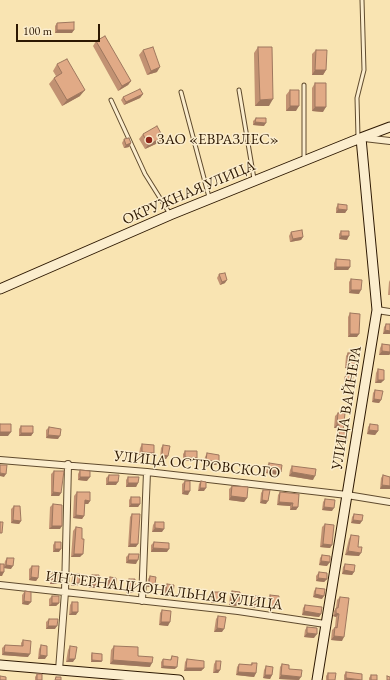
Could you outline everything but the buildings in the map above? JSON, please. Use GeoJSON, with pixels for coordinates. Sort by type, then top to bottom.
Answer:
{"type":"FeatureCollection","features":[{"type":"Feature","properties":{"kind":"street","name":"ОКРУЖНАЯ УЛИЦА"},"geometry":{"type":"LineString","coordinates":[[0,289],[170,215],[359,138],[390,127]]}},
{"type":"Feature","properties":{"kind":"street"},"geometry":{"type":"LineString","coordinates":[[359,138],[390,140]]}},
{"type":"Feature","properties":{"kind":"street","name":"УЛИЦА ВАЙНЕРА"},"geometry":{"type":"LineString","coordinates":[[317,680],[377,310],[359,138]]}},
{"type":"Feature","properties":{"kind":"street"},"geometry":{"type":"LineString","coordinates":[[377,310],[390,312]]}},
{"type":"Feature","properties":{"kind":"street","name":"УЛИЦА ОСТРОВСКОГО"},"geometry":{"type":"LineString","coordinates":[[0,460],[68,464],[147,472],[390,502]]}},
{"type":"Feature","properties":{"kind":"street"},"geometry":{"type":"LineString","coordinates":[[59,670],[65,592],[68,464]]}},
{"type":"Feature","properties":{"kind":"street"},"geometry":{"type":"LineString","coordinates":[[142,601],[147,472]]}},
{"type":"Feature","properties":{"kind":"street","name":"ИНТЕРНАЦИОНАЛЬНАЯ УЛИЦА"},"geometry":{"type":"LineString","coordinates":[[0,585],[238,611],[325,624]]}},
{"type":"Feature","properties":{"kind":"street"},"geometry":{"type":"LineString","coordinates":[[0,665],[179,680]]}},
{"type":"Feature","properties":{"kind":"lane"},"geometry":{"type":"LineString","coordinates":[[359,138],[357,98],[364,70],[362,0]]}},
{"type":"Feature","properties":{"kind":"lane"},"geometry":{"type":"LineString","coordinates":[[304,85],[304,160]]}},
{"type":"Feature","properties":{"kind":"lane"},"geometry":{"type":"LineString","coordinates":[[239,90],[255,180]]}},
{"type":"Feature","properties":{"kind":"lane"},"geometry":{"type":"LineString","coordinates":[[181,92],[210,199]]}},
{"type":"Feature","properties":{"kind":"lane"},"geometry":{"type":"LineString","coordinates":[[111,100],[146,174],[170,215]]}},
{"type":"Feature","properties":{"kind":"place","name":"ЗАО «ЕВРАЗЛЕС»"},"geometry":{"type":"Point","coordinates":[149,140]}}]}
